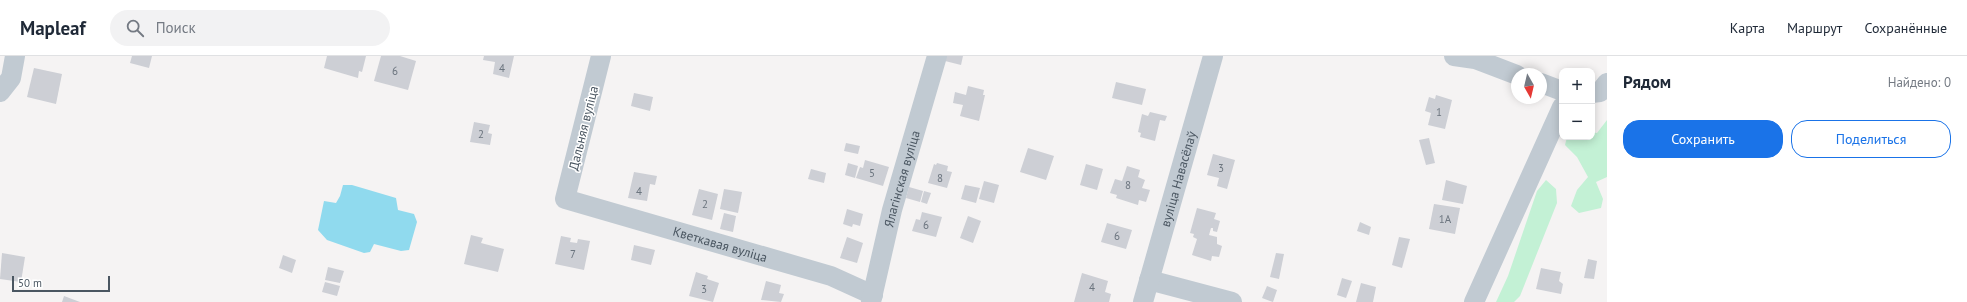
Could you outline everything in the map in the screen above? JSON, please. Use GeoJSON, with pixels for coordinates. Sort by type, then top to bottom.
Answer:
{"type":"FeatureCollection","features":[{"type":"Feature","properties":{"kind":"street"},"geometry":{"type":"LineString","coordinates":[[0,92],[11,78],[15,56]]}},
{"type":"Feature","properties":{"kind":"street","name":"Ялагінская вуліца"},"geometry":{"type":"LineString","coordinates":[[872,299],[892,210],[937,56]]}},
{"type":"Feature","properties":{"kind":"street","name":"вуліца Навасёлаў"},"geometry":{"type":"LineString","coordinates":[[1143,302],[1213,56]]}},
{"type":"Feature","properties":{"kind":"street"},"geometry":{"type":"LineString","coordinates":[[1454,56],[1474,59],[1511,73]]}},
{"type":"Feature","properties":{"kind":"street","name":"Дальняя вуліца"},"geometry":{"type":"LineString","coordinates":[[565,199],[598,57]]}},
{"type":"Feature","properties":{"kind":"street"},"geometry":{"type":"LineString","coordinates":[[1595,93],[1600,92],[1607,83]]}},
{"type":"Feature","properties":{"kind":"street"},"geometry":{"type":"LineString","coordinates":[[1547,85],[1559,90]]}},
{"type":"Feature","properties":{"kind":"street"},"geometry":{"type":"LineString","coordinates":[[1474,302],[1559,114]]}},
{"type":"Feature","properties":{"kind":"street","name":"Кветкавая вуліца"},"geometry":{"type":"LineString","coordinates":[[565,199],[831,276],[872,299]]}},
{"type":"Feature","properties":{"kind":"street"},"geometry":{"type":"LineString","coordinates":[[1149,280],[1232,302]]}},
{"type":"Feature","properties":{"kind":"green space"},"geometry":{"type":"Polygon","coordinates":[[[1607,120],[1607,177],[1596,182],[1603,199],[1601,208],[1579,213],[1571,206],[1577,190],[1588,177],[1577,157],[1565,145],[1566,140],[1595,140],[1595,133],[1597,133],[1607,120]]]}},
{"type":"Feature","properties":{"kind":"green space"},"geometry":{"type":"Polygon","coordinates":[[[1546,180],[1556,189],[1557,203],[1520,296],[1514,302],[1496,302],[1508,276],[1537,191],[1546,180]]]}},
{"type":"Feature","properties":{"kind":"water"},"geometry":{"type":"Polygon","coordinates":[[[343,185],[352,185],[396,198],[398,210],[414,214],[417,222],[409,250],[401,251],[374,244],[370,252],[364,253],[327,240],[318,230],[324,201],[336,203],[343,185]]]}},
{"type":"Feature","properties":{"kind":"building"},"geometry":{"type":"Polygon","coordinates":[[[132,56],[152,56],[149,68],[130,63],[132,56]]]}},
{"type":"Feature","properties":{"kind":"building"},"geometry":{"type":"Polygon","coordinates":[[[327,56],[366,56],[362,72],[359,71],[358,78],[324,68],[327,56]]]}},
{"type":"Feature","properties":{"kind":"building"},"geometry":{"type":"Polygon","coordinates":[[[381,56],[400,56],[416,61],[408,90],[374,81],[381,56]]]}},
{"type":"Feature","properties":{"kind":"building"},"geometry":{"type":"Polygon","coordinates":[[[484,56],[514,56],[509,78],[493,74],[495,62],[483,60],[484,56]]]}},
{"type":"Feature","properties":{"kind":"building"},"geometry":{"type":"Polygon","coordinates":[[[946,56],[963,56],[961,65],[945,61],[946,56]]]}},
{"type":"Feature","properties":{"kind":"building"},"geometry":{"type":"Polygon","coordinates":[[[34,68],[62,74],[56,104],[27,97],[34,68]]]}},
{"type":"Feature","properties":{"kind":"building"},"geometry":{"type":"Polygon","coordinates":[[[1116,82],[1146,89],[1142,105],[1112,98],[1116,82]]]}},
{"type":"Feature","properties":{"kind":"building"},"geometry":{"type":"Polygon","coordinates":[[[968,86],[984,90],[983,95],[985,95],[979,121],[960,116],[963,105],[953,103],[955,92],[966,95],[968,86]]]}},
{"type":"Feature","properties":{"kind":"building"},"geometry":{"type":"Polygon","coordinates":[[[634,93],[653,97],[650,111],[631,106],[634,93]]]}},
{"type":"Feature","properties":{"kind":"building"},"geometry":{"type":"Polygon","coordinates":[[[1436,95],[1452,100],[1445,129],[1428,125],[1431,113],[1425,111],[1429,97],[1435,99],[1436,95]]]}},
{"type":"Feature","properties":{"kind":"building"},"geometry":{"type":"Polygon","coordinates":[[[1150,112],[1167,116],[1165,121],[1160,120],[1155,141],[1140,137],[1141,133],[1138,132],[1142,114],[1148,116],[1150,112]]]}},
{"type":"Feature","properties":{"kind":"building"},"geometry":{"type":"Polygon","coordinates":[[[474,122],[490,125],[488,133],[492,134],[490,145],[470,142],[474,122]]]}},
{"type":"Feature","properties":{"kind":"building"},"geometry":{"type":"Polygon","coordinates":[[[1429,138],[1435,163],[1426,165],[1419,140],[1429,138]]]}},
{"type":"Feature","properties":{"kind":"building"},"geometry":{"type":"Polygon","coordinates":[[[846,143],[860,146],[858,154],[844,151],[846,143]]]}},
{"type":"Feature","properties":{"kind":"building"},"geometry":{"type":"Polygon","coordinates":[[[1028,148],[1054,156],[1046,180],[1020,172],[1028,148]]]}},
{"type":"Feature","properties":{"kind":"building"},"geometry":{"type":"Polygon","coordinates":[[[1213,154],[1235,160],[1227,189],[1217,186],[1219,178],[1207,175],[1213,154]]]}},
{"type":"Feature","properties":{"kind":"building"},"geometry":{"type":"Polygon","coordinates":[[[865,160],[889,167],[883,186],[856,178],[860,167],[863,168],[865,160]]]}},
{"type":"Feature","properties":{"kind":"building"},"geometry":{"type":"Polygon","coordinates":[[[848,163],[858,166],[855,178],[845,175],[848,163]]]}},
{"type":"Feature","properties":{"kind":"building"},"geometry":{"type":"Polygon","coordinates":[[[937,163],[948,166],[947,171],[952,172],[947,188],[928,183],[934,164],[936,165],[937,163]]]}},
{"type":"Feature","properties":{"kind":"building"},"geometry":{"type":"Polygon","coordinates":[[[1086,164],[1103,169],[1097,190],[1080,185],[1086,164]]]}},
{"type":"Feature","properties":{"kind":"building"},"geometry":{"type":"Polygon","coordinates":[[[1127,166],[1140,170],[1138,177],[1145,180],[1142,188],[1150,190],[1146,202],[1139,200],[1138,205],[1116,198],[1117,195],[1110,193],[1115,179],[1122,181],[1127,166]]]}},
{"type":"Feature","properties":{"kind":"building"},"geometry":{"type":"Polygon","coordinates":[[[811,169],[826,173],[824,183],[808,179],[811,169]]]}},
{"type":"Feature","properties":{"kind":"building"},"geometry":{"type":"Polygon","coordinates":[[[634,172],[657,176],[655,185],[650,184],[647,201],[628,198],[634,172]]]}},
{"type":"Feature","properties":{"kind":"building"},"geometry":{"type":"Polygon","coordinates":[[[1446,180],[1467,186],[1463,204],[1442,200],[1446,180]]]}},
{"type":"Feature","properties":{"kind":"building"},"geometry":{"type":"Polygon","coordinates":[[[984,181],[999,185],[994,203],[979,199],[984,181]]]}},
{"type":"Feature","properties":{"kind":"building"},"geometry":{"type":"Polygon","coordinates":[[[965,185],[980,188],[976,203],[961,199],[965,185]]]}},
{"type":"Feature","properties":{"kind":"building"},"geometry":{"type":"Polygon","coordinates":[[[909,187],[923,191],[920,202],[906,198],[909,187]]]}},
{"type":"Feature","properties":{"kind":"building"},"geometry":{"type":"Polygon","coordinates":[[[699,189],[718,194],[712,220],[692,215],[699,189]]]}},
{"type":"Feature","properties":{"kind":"building"},"geometry":{"type":"Polygon","coordinates":[[[724,189],[742,192],[738,213],[720,209],[724,189]]]}},
{"type":"Feature","properties":{"kind":"building"},"geometry":{"type":"Polygon","coordinates":[[[924,191],[931,193],[927,204],[921,202],[924,191]]]}},
{"type":"Feature","properties":{"kind":"building"},"geometry":{"type":"Polygon","coordinates":[[[1434,204],[1460,208],[1455,234],[1429,229],[1434,204]]]}},
{"type":"Feature","properties":{"kind":"building"},"geometry":{"type":"Polygon","coordinates":[[[1197,208],[1216,213],[1214,219],[1220,221],[1217,232],[1213,231],[1213,228],[1211,228],[1209,235],[1217,237],[1217,244],[1222,246],[1219,257],[1212,256],[1211,261],[1192,255],[1197,239],[1193,237],[1194,234],[1190,233],[1197,208]]]}},
{"type":"Feature","properties":{"kind":"building"},"geometry":{"type":"Polygon","coordinates":[[[847,209],[863,214],[860,226],[853,224],[852,227],[843,224],[847,209]]]}},
{"type":"Feature","properties":{"kind":"building"},"geometry":{"type":"Polygon","coordinates":[[[922,212],[942,217],[936,237],[912,231],[916,219],[920,220],[922,212]]]}},
{"type":"Feature","properties":{"kind":"building"},"geometry":{"type":"Polygon","coordinates":[[[724,213],[736,216],[733,232],[720,229],[724,213]]]}},
{"type":"Feature","properties":{"kind":"building"},"geometry":{"type":"Polygon","coordinates":[[[968,216],[981,221],[973,243],[960,238],[968,216]]]}},
{"type":"Feature","properties":{"kind":"building"},"geometry":{"type":"Polygon","coordinates":[[[1360,222],[1371,227],[1369,235],[1357,231],[1360,222]]]}},
{"type":"Feature","properties":{"kind":"building"},"geometry":{"type":"Polygon","coordinates":[[[1107,223],[1132,230],[1126,249],[1101,242],[1107,223]]]}},
{"type":"Feature","properties":{"kind":"building"},"geometry":{"type":"Polygon","coordinates":[[[471,235],[483,238],[481,243],[504,249],[498,272],[464,264],[471,235]]]}},
{"type":"Feature","properties":{"kind":"building"},"geometry":{"type":"Polygon","coordinates":[[[561,236],[571,238],[570,242],[577,243],[578,239],[590,241],[584,270],[555,264],[561,236]]]}},
{"type":"Feature","properties":{"kind":"building"},"geometry":{"type":"Polygon","coordinates":[[[847,237],[863,243],[857,263],[840,258],[847,237]]]}},
{"type":"Feature","properties":{"kind":"building"},"geometry":{"type":"Polygon","coordinates":[[[1399,237],[1410,239],[1402,268],[1392,265],[1399,237]]]}},
{"type":"Feature","properties":{"kind":"building"},"geometry":{"type":"Polygon","coordinates":[[[634,245],[655,250],[651,265],[631,260],[634,245]]]}},
{"type":"Feature","properties":{"kind":"building"},"geometry":{"type":"Polygon","coordinates":[[[2,253],[25,257],[21,282],[0,279],[2,253]]]}},
{"type":"Feature","properties":{"kind":"building"},"geometry":{"type":"Polygon","coordinates":[[[1276,253],[1284,254],[1279,279],[1270,277],[1276,253]]]}},
{"type":"Feature","properties":{"kind":"building"},"geometry":{"type":"Polygon","coordinates":[[[283,255],[296,260],[292,273],[279,268],[283,255]]]}},
{"type":"Feature","properties":{"kind":"building"},"geometry":{"type":"Polygon","coordinates":[[[1588,259],[1597,261],[1594,279],[1584,278],[1588,259]]]}},
{"type":"Feature","properties":{"kind":"building"},"geometry":{"type":"Polygon","coordinates":[[[328,267],[344,271],[340,283],[325,280],[328,267]]]}},
{"type":"Feature","properties":{"kind":"building"},"geometry":{"type":"Polygon","coordinates":[[[1541,268],[1561,272],[1559,281],[1563,284],[1561,294],[1536,289],[1541,268]]]}},
{"type":"Feature","properties":{"kind":"building"},"geometry":{"type":"Polygon","coordinates":[[[696,272],[708,276],[707,279],[719,283],[713,302],[689,296],[696,272]]]}},
{"type":"Feature","properties":{"kind":"building"},"geometry":{"type":"Polygon","coordinates":[[[1082,273],[1108,281],[1105,292],[1111,294],[1109,302],[1074,302],[1082,273]]]}},
{"type":"Feature","properties":{"kind":"building"},"geometry":{"type":"Polygon","coordinates":[[[1342,278],[1352,281],[1346,298],[1337,295],[1342,278]]]}},
{"type":"Feature","properties":{"kind":"building"},"geometry":{"type":"Polygon","coordinates":[[[766,281],[781,285],[779,293],[784,294],[781,302],[761,300],[766,281]]]}},
{"type":"Feature","properties":{"kind":"building"},"geometry":{"type":"Polygon","coordinates":[[[325,282],[340,286],[337,296],[322,292],[325,282]]]}},
{"type":"Feature","properties":{"kind":"building"},"geometry":{"type":"Polygon","coordinates":[[[1361,283],[1376,287],[1373,302],[1356,302],[1361,283]]]}},
{"type":"Feature","properties":{"kind":"building"},"geometry":{"type":"Polygon","coordinates":[[[1267,286],[1277,290],[1273,302],[1262,298],[1267,286]]]}},
{"type":"Feature","properties":{"kind":"building"},"geometry":{"type":"Polygon","coordinates":[[[64,296],[80,302],[62,302],[64,296]]]}}]}
